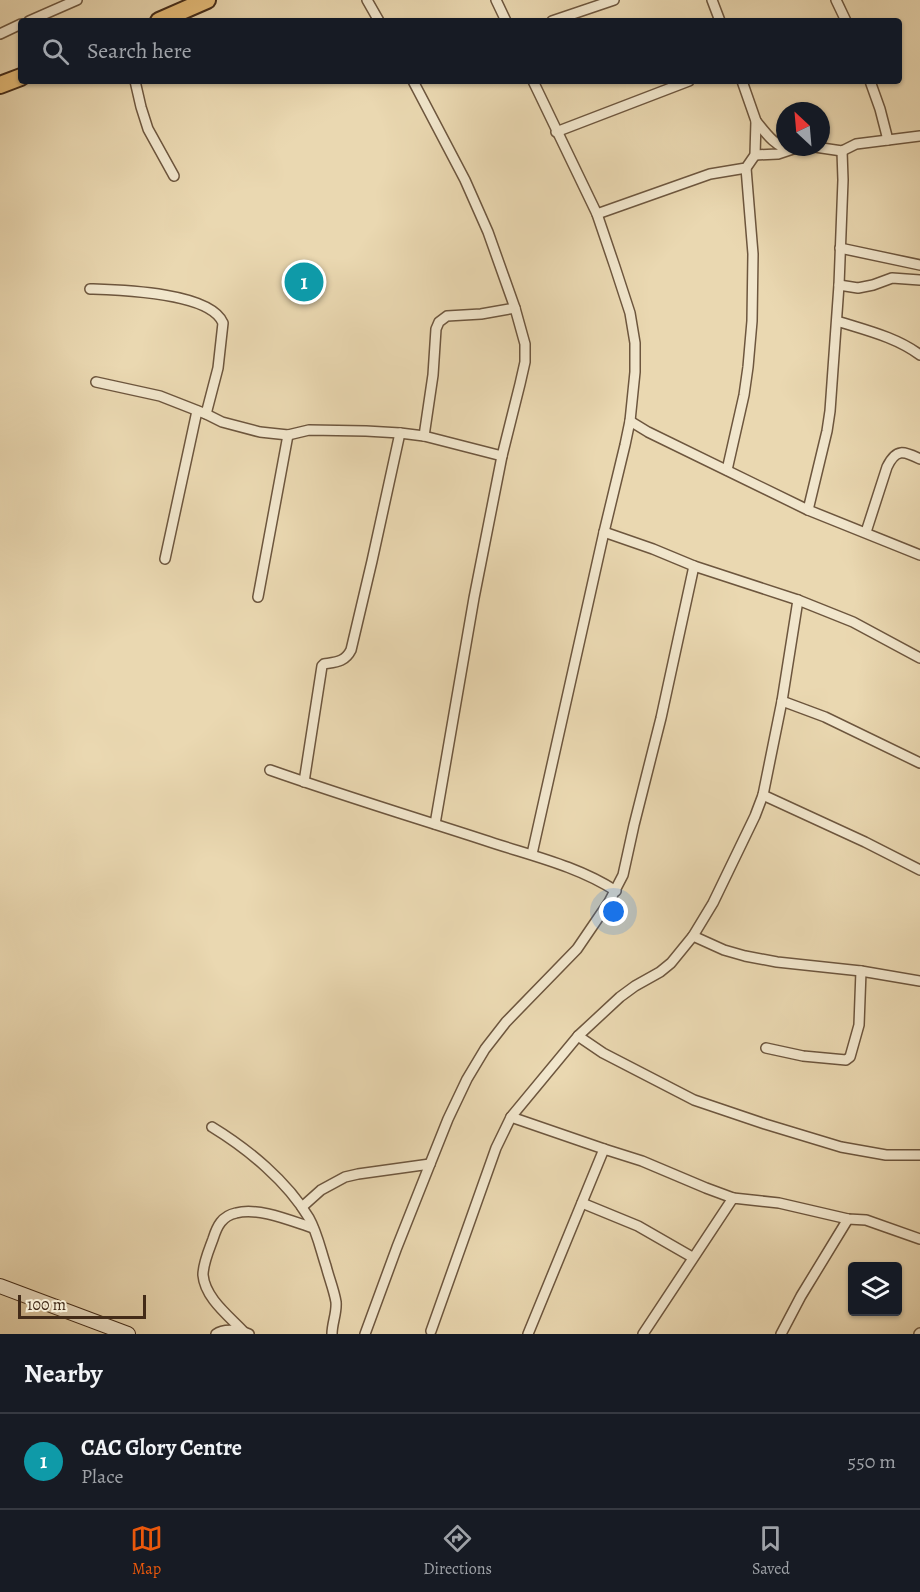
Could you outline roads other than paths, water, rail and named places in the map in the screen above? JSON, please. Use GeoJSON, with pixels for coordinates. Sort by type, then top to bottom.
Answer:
{"type":"FeatureCollection","features":[{"type":"Feature","properties":{"kind":"highway"},"geometry":{"type":"LineString","coordinates":[[166,18],[207,0]]}},
{"type":"Feature","properties":{"kind":"highway"},"geometry":{"type":"LineString","coordinates":[[0,85],[18,78]]}},
{"type":"Feature","properties":{"kind":"main road"},"geometry":{"type":"LineString","coordinates":[[0,1286],[128,1334]]}},
{"type":"Feature","properties":{"kind":"street"},"geometry":{"type":"LineString","coordinates":[[36,18],[78,0]]}},
{"type":"Feature","properties":{"kind":"street"},"geometry":{"type":"LineString","coordinates":[[367,0],[377,18]]}},
{"type":"Feature","properties":{"kind":"street"},"geometry":{"type":"LineString","coordinates":[[496,0],[505,18]]}},
{"type":"Feature","properties":{"kind":"street"},"geometry":{"type":"LineString","coordinates":[[561,18],[614,0]]}},
{"type":"Feature","properties":{"kind":"street"},"geometry":{"type":"LineString","coordinates":[[712,0],[719,18]]}},
{"type":"Feature","properties":{"kind":"street"},"geometry":{"type":"LineString","coordinates":[[836,0],[845,18]]}},
{"type":"Feature","properties":{"kind":"street"},"geometry":{"type":"LineString","coordinates":[[0,34],[18,25]]}},
{"type":"Feature","properties":{"kind":"street"},"geometry":{"type":"LineString","coordinates":[[136,84],[148,129],[174,176]]}},
{"type":"Feature","properties":{"kind":"street"},"geometry":{"type":"LineString","coordinates":[[415,84],[465,180],[488,232],[525,344],[525,362],[502,456],[474,598],[435,824]]}},
{"type":"Feature","properties":{"kind":"street"},"geometry":{"type":"LineString","coordinates":[[532,855],[616,487],[630,421],[636,372],[635,343],[630,313],[597,214],[534,84]]}},
{"type":"Feature","properties":{"kind":"street"},"geometry":{"type":"LineString","coordinates":[[556,132],[680,84]]}},
{"type":"Feature","properties":{"kind":"street"},"geometry":{"type":"LineString","coordinates":[[743,84],[756,121],[776,143]]}},
{"type":"Feature","properties":{"kind":"street"},"geometry":{"type":"LineString","coordinates":[[871,84],[888,140]]}},
{"type":"Feature","properties":{"kind":"street"},"geometry":{"type":"LineString","coordinates":[[727,470],[744,395],[752,321],[753,254],[746,168],[756,155],[756,121]]}},
{"type":"Feature","properties":{"kind":"street"},"geometry":{"type":"LineString","coordinates":[[830,149],[842,151],[856,144],[920,136]]}},
{"type":"Feature","properties":{"kind":"street"},"geometry":{"type":"LineString","coordinates":[[808,510],[830,411],[839,285],[842,151]]}},
{"type":"Feature","properties":{"kind":"street"},"geometry":{"type":"LineString","coordinates":[[756,155],[776,154]]}},
{"type":"Feature","properties":{"kind":"street"},"geometry":{"type":"LineString","coordinates":[[597,214],[710,174],[746,168]]}},
{"type":"Feature","properties":{"kind":"street"},"geometry":{"type":"LineString","coordinates":[[840,248],[920,265]]}},
{"type":"Feature","properties":{"kind":"street"},"geometry":{"type":"LineString","coordinates":[[839,285],[858,288],[892,278],[920,280]]}},
{"type":"Feature","properties":{"kind":"street"},"geometry":{"type":"LineString","coordinates":[[90,289],[143,292],[175,297],[201,304],[223,323],[218,368],[202,413],[165,559]]}},
{"type":"Feature","properties":{"kind":"street"},"geometry":{"type":"LineString","coordinates":[[424,436],[433,375],[436,329],[439,322],[447,316],[481,314],[515,308]]}},
{"type":"Feature","properties":{"kind":"street"},"geometry":{"type":"LineString","coordinates":[[837,321],[882,335],[903,344],[920,355]]}},
{"type":"Feature","properties":{"kind":"street"},"geometry":{"type":"LineString","coordinates":[[96,382],[160,396],[241,428],[288,435],[309,430],[400,433],[424,436],[502,456]]}},
{"type":"Feature","properties":{"kind":"street"},"geometry":{"type":"LineString","coordinates":[[630,421],[808,510],[920,555]]}},
{"type":"Feature","properties":{"kind":"street"},"geometry":{"type":"LineString","coordinates":[[304,782],[322,666],[343,660],[351,650],[400,433]]}},
{"type":"Feature","properties":{"kind":"street"},"geometry":{"type":"LineString","coordinates":[[258,597],[288,435]]}},
{"type":"Feature","properties":{"kind":"street"},"geometry":{"type":"LineString","coordinates":[[866,532],[891,458],[906,452],[920,459]]}},
{"type":"Feature","properties":{"kind":"street"},"geometry":{"type":"LineString","coordinates":[[604,532],[694,566],[798,600],[853,622],[920,658]]}},
{"type":"Feature","properties":{"kind":"street"},"geometry":{"type":"LineString","coordinates":[[365,1334],[430,1164],[467,1079],[484,1048],[577,949],[616,891],[623,875],[661,718],[694,566]]}},
{"type":"Feature","properties":{"kind":"street"},"geometry":{"type":"LineString","coordinates":[[432,1333],[464,1233],[496,1148],[511,1117],[578,1036],[620,997],[671,963],[693,936],[713,903],[763,795],[782,701],[798,600]]}},
{"type":"Feature","properties":{"kind":"street"},"geometry":{"type":"LineString","coordinates":[[782,701],[825,717],[920,763]]}},
{"type":"Feature","properties":{"kind":"street"},"geometry":{"type":"LineString","coordinates":[[270,770],[532,855],[599,880],[616,891]]}},
{"type":"Feature","properties":{"kind":"street"},"geometry":{"type":"LineString","coordinates":[[763,795],[920,870]]}},
{"type":"Feature","properties":{"kind":"street"},"geometry":{"type":"LineString","coordinates":[[693,936],[724,950],[745,956],[920,981]]}},
{"type":"Feature","properties":{"kind":"street"},"geometry":{"type":"LineString","coordinates":[[766,1048],[803,1056],[846,1060],[859,1025],[861,971]]}},
{"type":"Feature","properties":{"kind":"street"},"geometry":{"type":"LineString","coordinates":[[578,1036],[603,1053],[694,1100],[841,1147],[886,1155],[920,1155]]}},
{"type":"Feature","properties":{"kind":"street"},"geometry":{"type":"LineString","coordinates":[[511,1117],[642,1161],[733,1198],[779,1203],[866,1220],[920,1239]]}},
{"type":"Feature","properties":{"kind":"street"},"geometry":{"type":"LineString","coordinates":[[212,1127],[255,1157],[276,1177],[310,1220],[336,1303],[332,1334]]}},
{"type":"Feature","properties":{"kind":"street"},"geometry":{"type":"LineString","coordinates":[[528,1334],[604,1149]]}},
{"type":"Feature","properties":{"kind":"street"},"geometry":{"type":"LineString","coordinates":[[302,1207],[321,1190],[345,1177],[430,1164]]}},
{"type":"Feature","properties":{"kind":"street"},"geometry":{"type":"LineString","coordinates":[[645,1333],[692,1257],[733,1198]]}},
{"type":"Feature","properties":{"kind":"street"},"geometry":{"type":"LineString","coordinates":[[582,1203],[638,1226],[692,1257]]}},
{"type":"Feature","properties":{"kind":"street"},"geometry":{"type":"LineString","coordinates":[[246,1333],[210,1295],[203,1275],[219,1223],[234,1213],[244,1212],[269,1215],[313,1228]]}},
{"type":"Feature","properties":{"kind":"street"},"geometry":{"type":"LineString","coordinates":[[781,1334],[848,1218]]}},
{"type":"Feature","properties":{"kind":"street"},"geometry":{"type":"LineString","coordinates":[[216,1334],[221,1330],[246,1333]]}},
{"type":"Feature","properties":{"kind":"place","name":"CAC Glory Centre"},"geometry":{"type":"Point","coordinates":[304,282]}}]}
